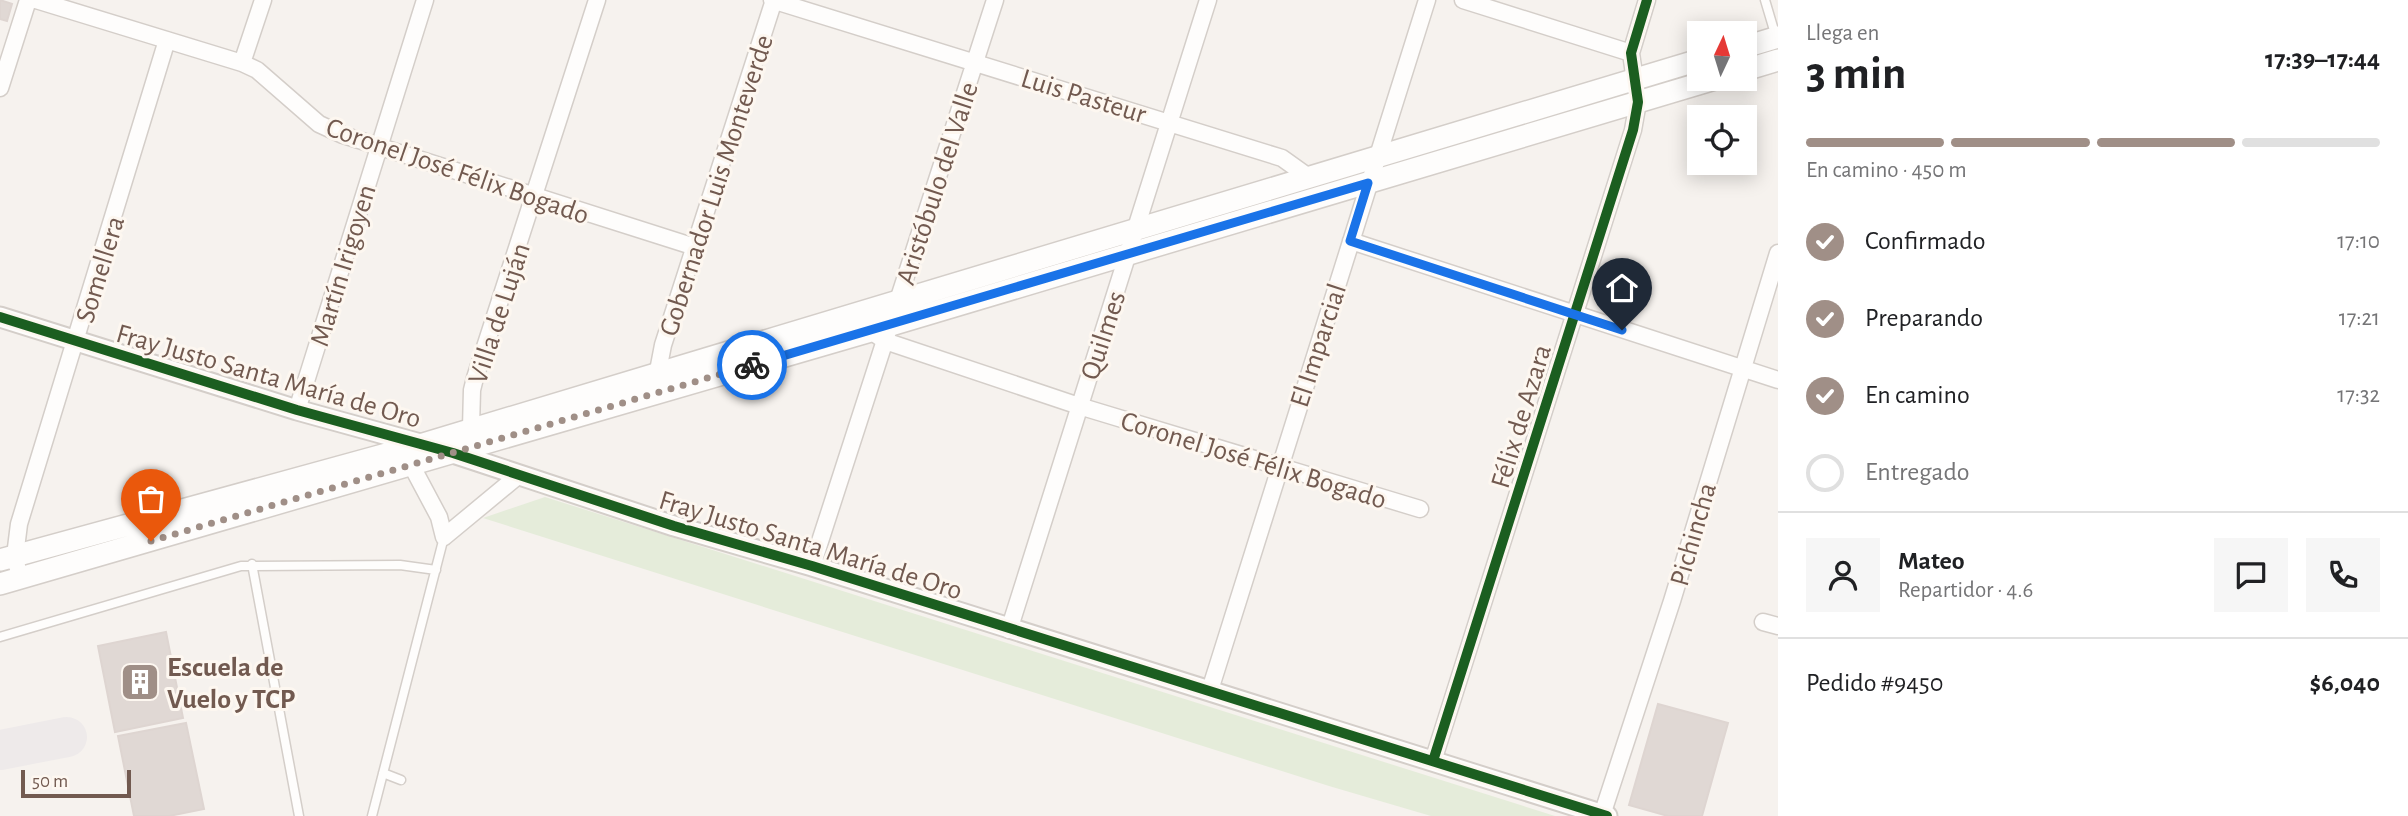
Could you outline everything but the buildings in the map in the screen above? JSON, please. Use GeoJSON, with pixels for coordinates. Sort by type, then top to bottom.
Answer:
{"type":"FeatureCollection","features":[{"type":"Feature","properties":{"kind":"main road"},"geometry":{"type":"LineString","coordinates":[[1757,43],[1777,37]]}},
{"type":"Feature","properties":{"kind":"main road"},"geometry":{"type":"LineString","coordinates":[[1757,66],[1778,60]]}},
{"type":"Feature","properties":{"kind":"main road"},"geometry":{"type":"LineString","coordinates":[[0,584],[412,453],[471,428],[658,371],[877,327],[897,303],[1687,64]]}},
{"type":"Feature","properties":{"kind":"main road"},"geometry":{"type":"LineString","coordinates":[[7,558],[412,453],[453,453],[1687,87]]}},
{"type":"Feature","properties":{"kind":"street"},"geometry":{"type":"LineString","coordinates":[[0,89],[28,0]]}},
{"type":"Feature","properties":{"kind":"street","name":"Coronel José Félix Bogado"},"geometry":{"type":"LineString","coordinates":[[36,0],[257,69],[318,124],[378,148],[695,247]]}},
{"type":"Feature","properties":{"kind":"street"},"geometry":{"type":"LineString","coordinates":[[242,63],[263,0]]}},
{"type":"Feature","properties":{"kind":"street","name":"Martín Irigoyen"},"geometry":{"type":"LineString","coordinates":[[296,410],[425,0]]}},
{"type":"Feature","properties":{"kind":"street","name":"Villa de Luján"},"geometry":{"type":"LineString","coordinates":[[471,428],[472,390],[597,0]]}},
{"type":"Feature","properties":{"kind":"street","name":"Luis Pasteur"},"geometry":{"type":"LineString","coordinates":[[773,0],[1282,158],[1310,178]]}},
{"type":"Feature","properties":{"kind":"street","name":"Gobernador Luis Monteverde"},"geometry":{"type":"LineString","coordinates":[[658,371],[663,345],[773,0]]}},
{"type":"Feature","properties":{"kind":"street","name":"Aristóbulo del Valle"},"geometry":{"type":"LineString","coordinates":[[812,566],[877,327],[897,303],[995,0]]}},
{"type":"Feature","properties":{"kind":"street","name":"Quilmes"},"geometry":{"type":"LineString","coordinates":[[1009,629],[1209,0]]}},
{"type":"Feature","properties":{"kind":"street","name":"El Imparcial"},"geometry":{"type":"LineString","coordinates":[[1210,690],[1427,0]]}},
{"type":"Feature","properties":{"kind":"street"},"geometry":{"type":"LineString","coordinates":[[1463,0],[1631,53]]}},
{"type":"Feature","properties":{"kind":"street","name":"Félix de Azara"},"geometry":{"type":"LineString","coordinates":[[1433,761],[1633,130],[1637,102],[1631,53],[1647,0]]}},
{"type":"Feature","properties":{"kind":"street","name":"Somellera"},"geometry":{"type":"LineString","coordinates":[[21,578],[7,558],[77,341],[167,40]]}},
{"type":"Feature","properties":{"kind":"street"},"geometry":{"type":"LineString","coordinates":[[1350,241],[1778,380]]}},
{"type":"Feature","properties":{"kind":"street","name":"Pichincha"},"geometry":{"type":"LineString","coordinates":[[1605,815],[1778,253]]}},
{"type":"Feature","properties":{"kind":"street","name":"Fray Justo Santa María de Oro"},"geometry":{"type":"LineString","coordinates":[[0,317],[296,410],[412,453]]}},
{"type":"Feature","properties":{"kind":"street","name":"Coronel José Félix Bogado"},"geometry":{"type":"LineString","coordinates":[[877,327],[1079,406],[1420,509]]}},
{"type":"Feature","properties":{"kind":"street"},"geometry":{"type":"LineString","coordinates":[[412,453],[439,517],[444,537],[519,475]]}},
{"type":"Feature","properties":{"kind":"street","name":"Fray Justo Santa María de Oro"},"geometry":{"type":"LineString","coordinates":[[453,453],[674,526],[812,566],[1605,815]]}},
{"type":"Feature","properties":{"kind":"lane"},"geometry":{"type":"LineString","coordinates":[[1765,0],[1777,37]]}},
{"type":"Feature","properties":{"kind":"lane"},"geometry":{"type":"LineString","coordinates":[[372,816],[444,537]]}},
{"type":"Feature","properties":{"kind":"lane"},"geometry":{"type":"LineString","coordinates":[[0,637],[252,564],[400,565],[436,570]]}},
{"type":"Feature","properties":{"kind":"lane"},"geometry":{"type":"LineString","coordinates":[[252,564],[299,816]]}},
{"type":"Feature","properties":{"kind":"lane"},"geometry":{"type":"LineString","coordinates":[[383,773],[401,780]]}},
{"type":"Feature","properties":{"kind":"green space"},"geometry":{"type":"Polygon","coordinates":[[[545,497],[1555,816],[1431,816],[483,518],[545,497]]]}},
{"type":"Feature","properties":{"kind":"taxiway"},"geometry":{"type":"LineString","coordinates":[[0,750],[67,737]]}},
{"type":"Feature","properties":{"kind":"cycle path"},"geometry":{"type":"LineString","coordinates":[[1433,761],[1633,130],[1638,102],[1631,53],[1647,0]]}},
{"type":"Feature","properties":{"kind":"cycle path"},"geometry":{"type":"LineString","coordinates":[[0,317],[297,410],[453,453],[674,526],[812,566],[1607,816]]}},
{"type":"Feature","properties":{"kind":"way so far"},"geometry":{"type":"LineString","coordinates":[[151,541],[752,365]]}},
{"type":"Feature","properties":{"kind":"place","name":"Escuela de Vuelo y TCP"},"geometry":{"type":"Point","coordinates":[140,682]}},
{"type":"Feature","properties":{"kind":"route"},"geometry":{"type":"LineString","coordinates":[[752,365],[1368,183],[1350,241],[1622,330]]}}]}
